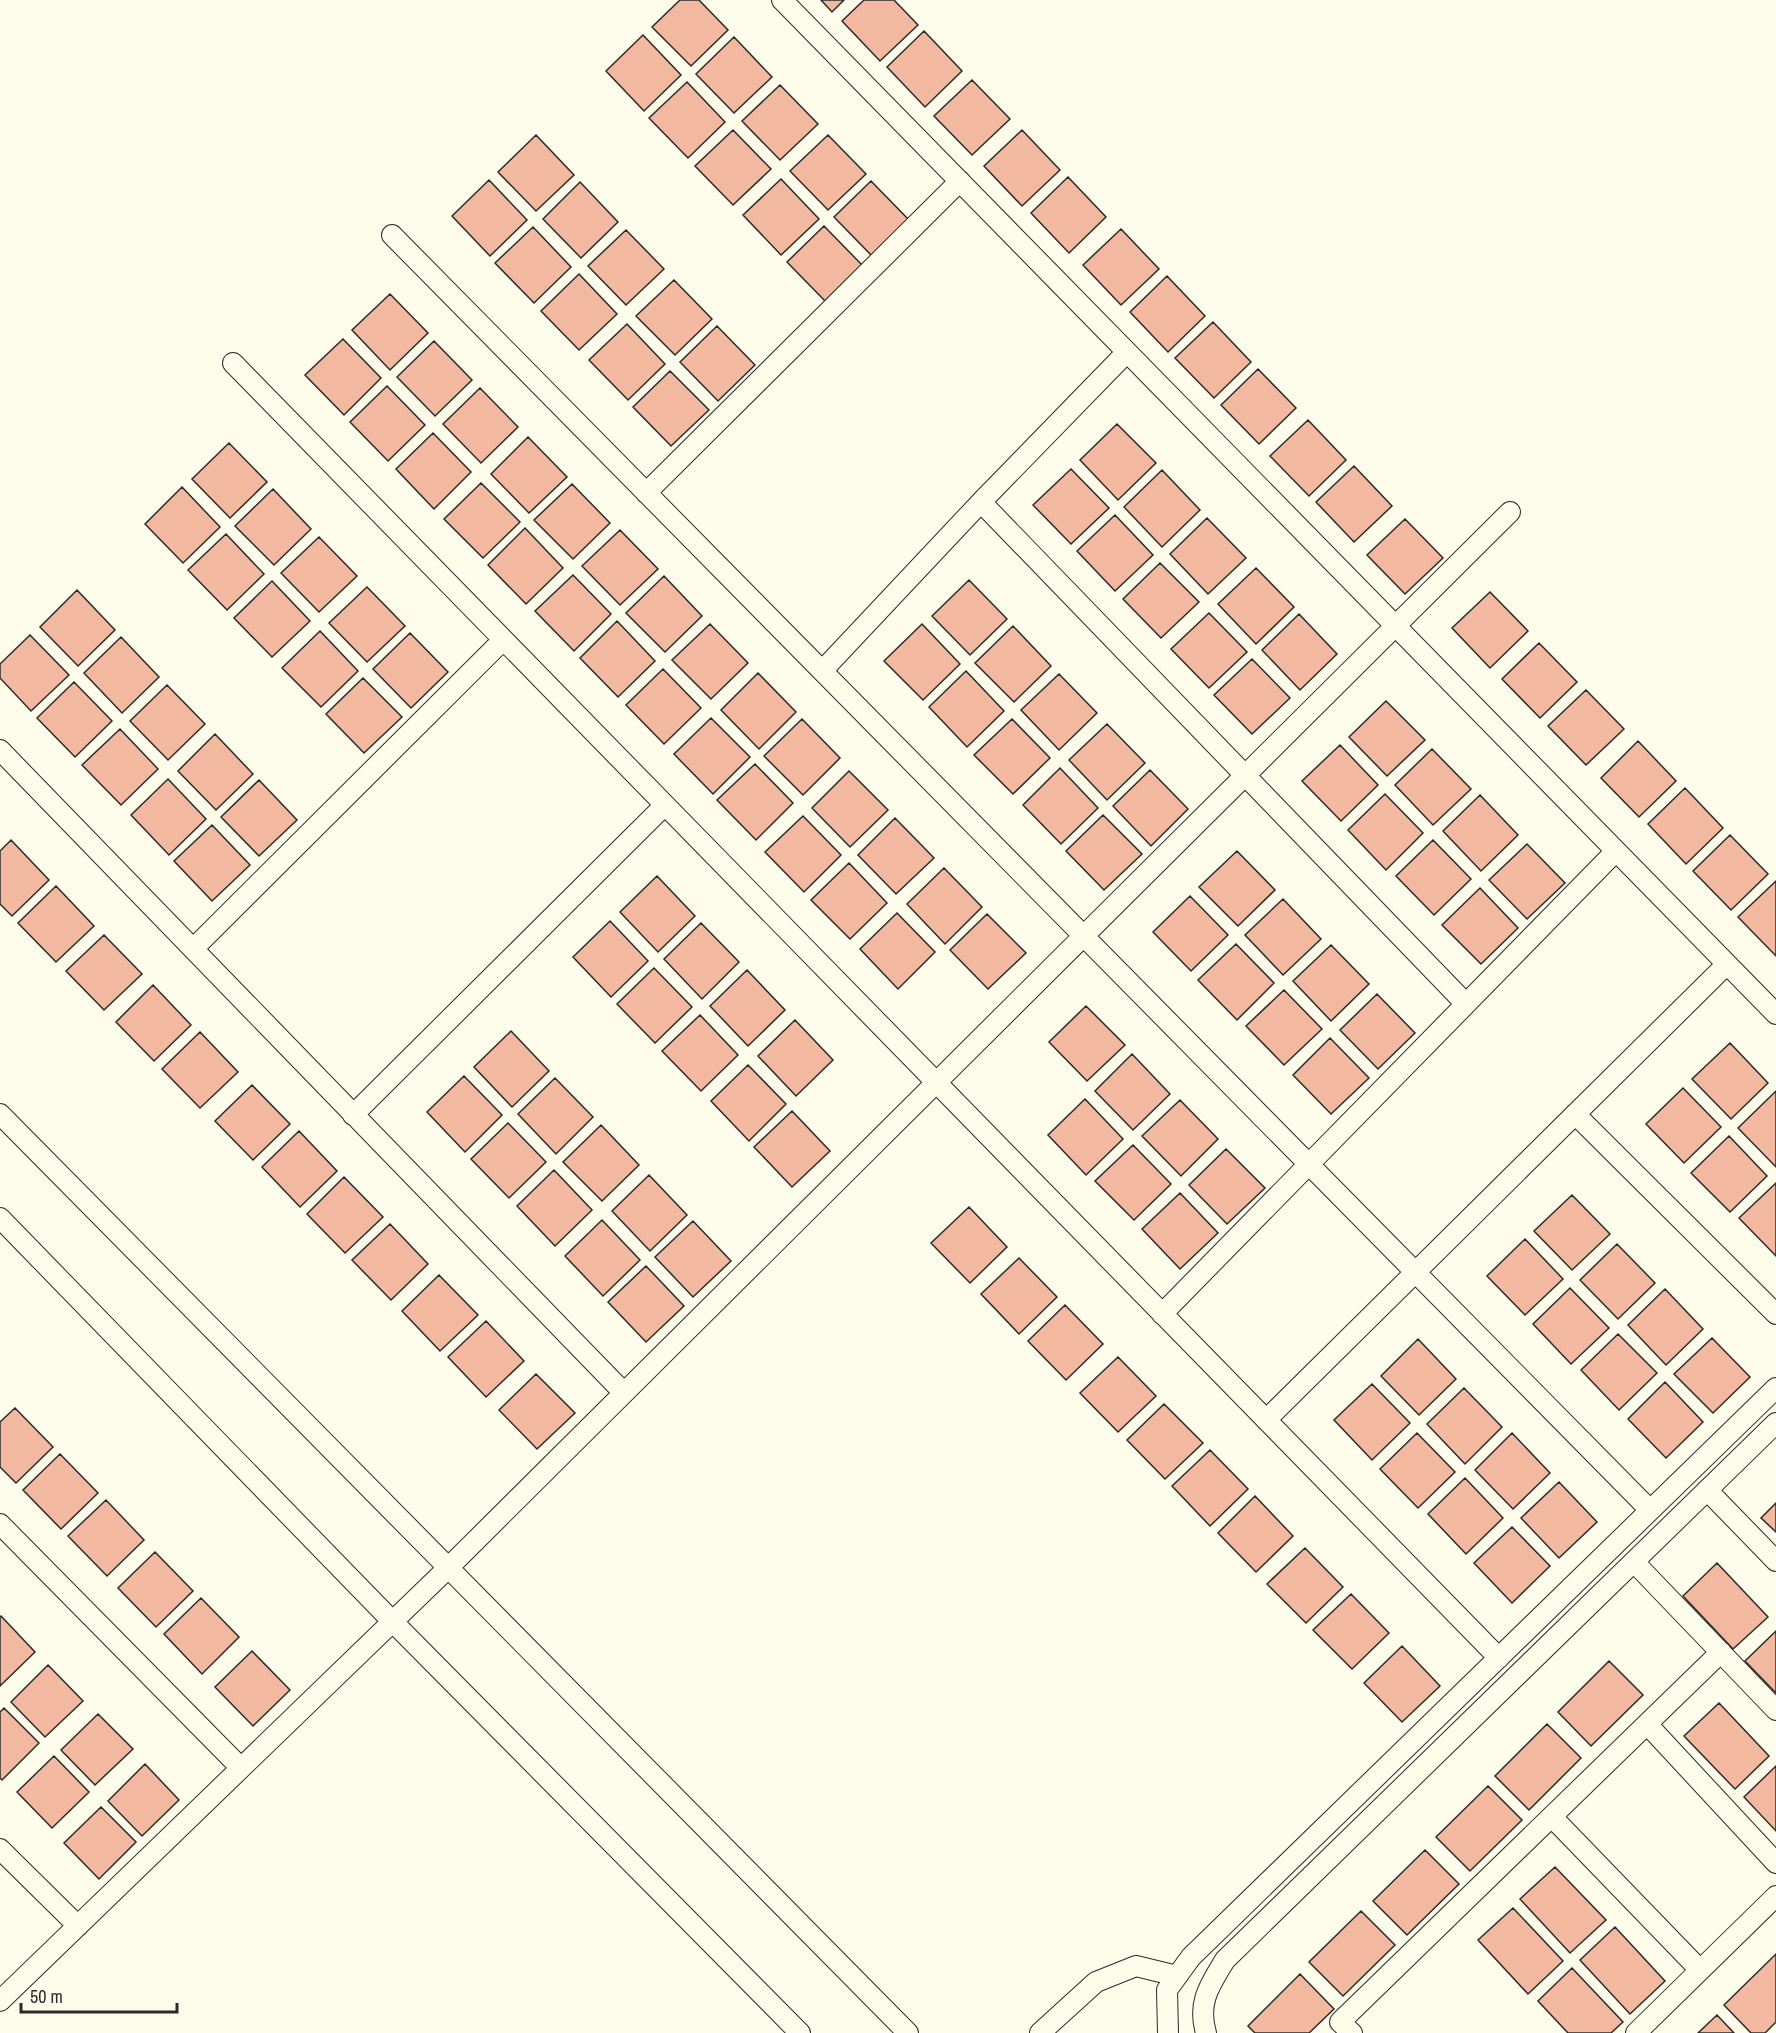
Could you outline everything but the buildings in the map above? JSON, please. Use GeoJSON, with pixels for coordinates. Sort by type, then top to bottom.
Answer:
{"type":"FeatureCollection","features":[{"type":"Feature","properties":{"kind":"street"},"geometry":{"type":"LineString","coordinates":[[782,0],[1776,1014]]}},
{"type":"Feature","properties":{"kind":"street"},"geometry":{"type":"LineString","coordinates":[[646,493],[960,181]]}},
{"type":"Feature","properties":{"kind":"street"},"geometry":{"type":"LineString","coordinates":[[392,235],[1650,1510]]}},
{"type":"Feature","properties":{"kind":"street"},"geometry":{"type":"LineString","coordinates":[[822,671],[981,502],[1127,352]]}},
{"type":"Feature","properties":{"kind":"street"},"geometry":{"type":"LineString","coordinates":[[233,363],[1499,1658]]}},
{"type":"Feature","properties":{"kind":"street"},"geometry":{"type":"LineString","coordinates":[[981,502],[1466,1004]]}},
{"type":"Feature","properties":{"kind":"street"},"geometry":{"type":"LineString","coordinates":[[0,2001],[448,1568],[1510,513]]}},
{"type":"Feature","properties":{"kind":"street"},"geometry":{"type":"LineString","coordinates":[[193,949],[503,640]]}},
{"type":"Feature","properties":{"kind":"street"},"geometry":{"type":"LineString","coordinates":[[0,750],[624,1393]]}},
{"type":"Feature","properties":{"kind":"street"},"geometry":{"type":"LineString","coordinates":[[353,1115],[665,805]]}},
{"type":"Feature","properties":{"kind":"street"},"geometry":{"type":"LineString","coordinates":[[1162,1314],[1616,851]]}},
{"type":"Feature","properties":{"kind":"street"},"geometry":{"type":"LineString","coordinates":[[1266,1420],[1727,964]]}},
{"type":"Feature","properties":{"kind":"street"},"geometry":{"type":"LineString","coordinates":[[0,1114],[908,2033]]}},
{"type":"Feature","properties":{"kind":"street"},"geometry":{"type":"LineString","coordinates":[[1575,1114],[1776,1314]]}},
{"type":"Feature","properties":{"kind":"street"},"geometry":{"type":"LineString","coordinates":[[0,1218],[393,1622],[800,2033]]}},
{"type":"Feature","properties":{"kind":"street"},"geometry":{"type":"LineString","coordinates":[[1168,2033],[1167,1990],[1191,1957],[1776,1388]]}},
{"type":"Feature","properties":{"kind":"street"},"geometry":{"type":"LineString","coordinates":[[1206,2033],[1203,2023],[1205,1993],[1225,1960],[1776,1423]]}},
{"type":"Feature","properties":{"kind":"street"},"geometry":{"type":"LineString","coordinates":[[1707,1490],[1776,1561]]}},
{"type":"Feature","properties":{"kind":"street"},"geometry":{"type":"LineString","coordinates":[[0,1524],[241,1768]]}},
{"type":"Feature","properties":{"kind":"street"},"geometry":{"type":"LineString","coordinates":[[1634,1562],[1776,1710]]}},
{"type":"Feature","properties":{"kind":"street"},"geometry":{"type":"LineString","coordinates":[[1352,2033],[1340,2022],[1721,1652]]}},
{"type":"Feature","properties":{"kind":"street"},"geometry":{"type":"LineString","coordinates":[[1647,1724],[1776,1863]]}},
{"type":"Feature","properties":{"kind":"street"},"geometry":{"type":"LineString","coordinates":[[1552,1816],[1700,1970]]}},
{"type":"Feature","properties":{"kind":"street"},"geometry":{"type":"LineString","coordinates":[[0,1849],[78,1926]]}},
{"type":"Feature","properties":{"kind":"street"},"geometry":{"type":"LineString","coordinates":[[1636,2033],[1776,1896]]}},
{"type":"Feature","properties":{"kind":"street"},"geometry":{"type":"LineString","coordinates":[[1040,2033],[1096,1982],[1136,1966],[1177,1976]]}}]}
